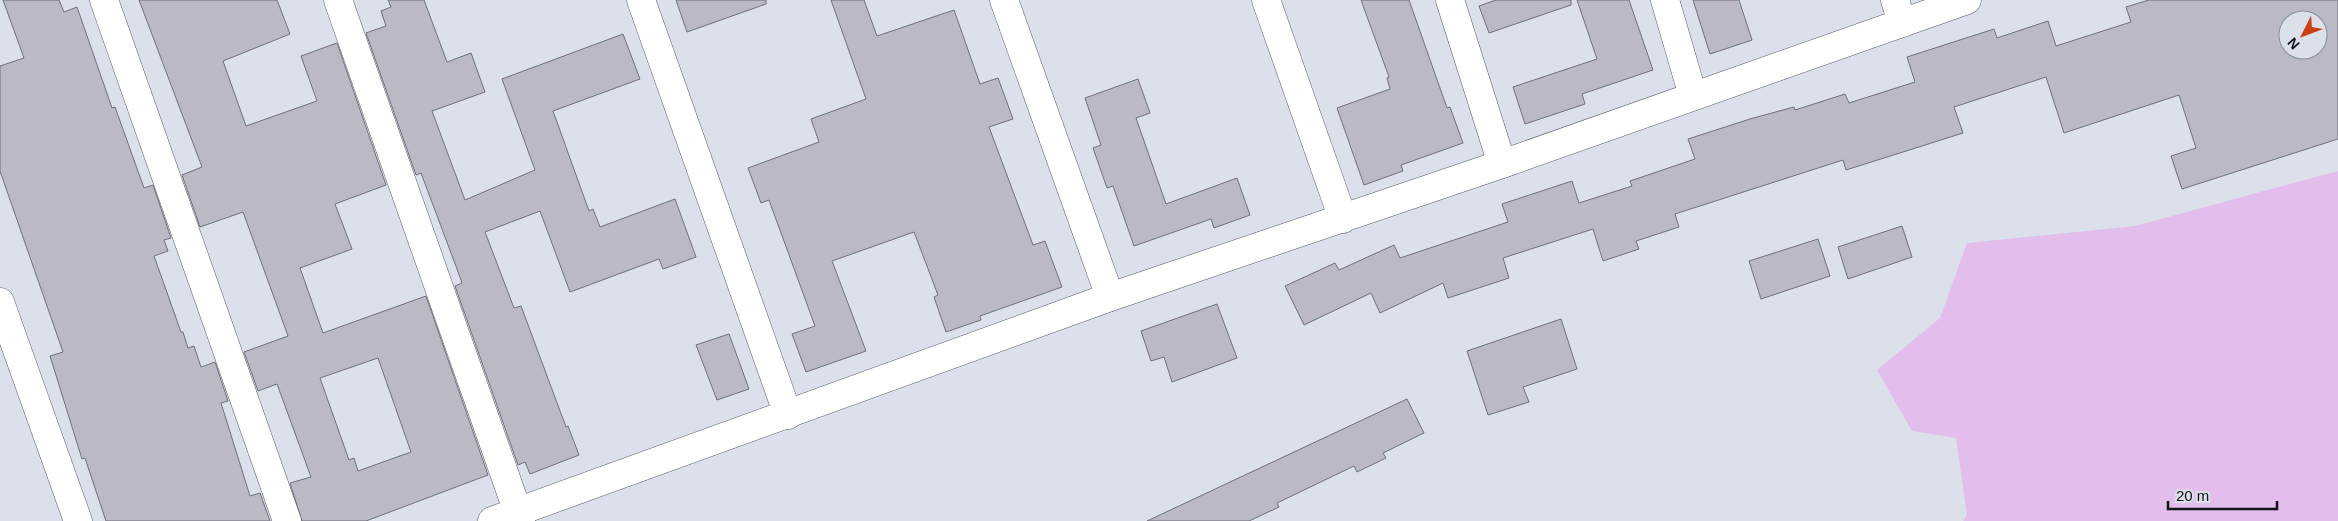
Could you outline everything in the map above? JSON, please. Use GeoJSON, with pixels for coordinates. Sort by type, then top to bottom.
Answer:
{"type":"FeatureCollection","features":[{"type":"Feature","properties":{"kind":"street"},"geometry":{"type":"LineString","coordinates":[[104,0],[287,521]]}},
{"type":"Feature","properties":{"kind":"street"},"geometry":{"type":"LineString","coordinates":[[338,0],[520,516]]}},
{"type":"Feature","properties":{"kind":"street"},"geometry":{"type":"LineString","coordinates":[[641,0],[788,415]]}},
{"type":"Feature","properties":{"kind":"street"},"geometry":{"type":"LineString","coordinates":[[1004,0],[1110,297]]}},
{"type":"Feature","properties":{"kind":"street"},"geometry":{"type":"LineString","coordinates":[[1266,0],[1343,219]]}},
{"type":"Feature","properties":{"kind":"street"},"geometry":{"type":"LineString","coordinates":[[1450,0],[1502,164]]}},
{"type":"Feature","properties":{"kind":"street"},"geometry":{"type":"LineString","coordinates":[[1665,0],[1693,96]]}},
{"type":"Feature","properties":{"kind":"street"},"geometry":{"type":"LineString","coordinates":[[492,521],[520,516],[1110,297],[1343,219],[1693,96],[1898,11],[1966,0]]}},
{"type":"Feature","properties":{"kind":"street"},"geometry":{"type":"LineString","coordinates":[[0,302],[78,521]]}},
{"type":"Feature","properties":{"kind":"shaded area"},"geometry":{"type":"Polygon","coordinates":[[[2338,171],[2338,521],[1963,521],[1967,515],[1956,438],[1912,431],[1877,370],[1940,318],[1967,243],[2135,226],[2338,171]]]}},
{"type":"Feature","properties":{"kind":"building"},"geometry":{"type":"Polygon","coordinates":[[[3,0],[59,0],[64,12],[77,7],[112,108],[115,107],[144,188],[153,185],[171,238],[164,240],[168,251],[154,256],[181,332],[183,332],[188,348],[194,346],[201,367],[215,362],[228,401],[221,403],[250,496],[260,493],[270,521],[106,521],[85,458],[82,459],[50,356],[63,352],[0,171],[0,66],[24,58],[3,0]]]}},
{"type":"Feature","properties":{"kind":"building"},"geometry":{"type":"Polygon","coordinates":[[[139,0],[277,0],[290,34],[223,61],[246,126],[317,101],[301,56],[337,43],[386,185],[335,204],[352,249],[300,268],[323,333],[426,296],[488,475],[366,521],[302,521],[290,483],[311,477],[277,384],[258,391],[244,352],[288,336],[243,212],[200,227],[182,175],[202,167],[139,0]],[[378,358],[320,378],[349,460],[354,458],[358,471],[411,452],[378,358]]]}},
{"type":"Feature","properties":{"kind":"building"},"geometry":{"type":"Polygon","coordinates":[[[388,0],[424,0],[447,62],[471,53],[485,92],[432,111],[465,200],[535,170],[502,79],[623,34],[640,79],[553,111],[589,211],[593,209],[600,227],[675,199],[696,257],[663,269],[659,259],[570,292],[540,211],[485,232],[514,308],[521,306],[566,427],[568,426],[579,455],[530,474],[525,462],[518,465],[455,286],[462,283],[421,173],[416,175],[366,33],[386,26],[381,11],[391,7],[388,0]]]}},
{"type":"Feature","properties":{"kind":"building"},"geometry":{"type":"Polygon","coordinates":[[[676,0],[766,0],[766,4],[687,32],[676,0]]]}},
{"type":"Feature","properties":{"kind":"building"},"geometry":{"type":"Polygon","coordinates":[[[831,0],[864,0],[877,36],[954,10],[980,84],[998,78],[1013,119],[989,127],[1033,245],[1045,241],[1062,287],[980,316],[981,320],[946,332],[934,297],[938,295],[914,232],[832,261],[866,351],[806,372],[792,334],[815,326],[769,200],[761,203],[748,168],[819,142],[811,119],[866,99],[831,0]]]}},
{"type":"Feature","properties":{"kind":"building"},"geometry":{"type":"Polygon","coordinates":[[[1361,0],[1409,0],[1447,108],[1450,107],[1463,143],[1401,165],[1403,171],[1364,185],[1337,108],[1390,89],[1387,78],[1389,77],[1361,0]]]}},
{"type":"Feature","properties":{"kind":"building"},"geometry":{"type":"Polygon","coordinates":[[[1496,0],[1571,0],[1571,5],[1489,33],[1479,6],[1496,0]]]}},
{"type":"Feature","properties":{"kind":"building"},"geometry":{"type":"Polygon","coordinates":[[[1577,0],[1629,0],[1653,70],[1582,94],[1585,104],[1525,124],[1513,87],[1597,59],[1577,0]]]}},
{"type":"Feature","properties":{"kind":"building"},"geometry":{"type":"Polygon","coordinates":[[[1693,0],[1739,0],[1752,40],[1710,54],[1693,0]]]}},
{"type":"Feature","properties":{"kind":"building"},"geometry":{"type":"Polygon","coordinates":[[[2149,0],[2338,0],[2338,139],[2182,189],[2171,156],[2196,148],[2179,95],[2064,133],[2046,77],[1954,107],[1963,133],[1846,170],[1843,160],[1675,214],[1679,227],[1636,241],[1639,249],[1603,261],[1593,229],[1503,258],[1509,278],[1448,298],[1443,283],[1380,313],[1371,293],[1304,325],[1285,286],[1335,263],[1339,270],[1394,245],[1400,258],[1508,222],[1502,204],[1572,181],[1579,203],[1632,186],[1630,181],[1695,159],[1688,139],[1750,119],[1794,107],[1795,110],[1845,94],[1849,103],[1915,82],[1907,57],[1994,29],[1997,38],[2048,21],[2056,46],[2131,22],[2126,7],[2149,0]]]}},
{"type":"Feature","properties":{"kind":"building"},"geometry":{"type":"Polygon","coordinates":[[[1138,79],[1150,113],[1136,118],[1166,204],[1237,178],[1250,215],[1214,228],[1211,219],[1134,246],[1113,186],[1107,188],[1093,148],[1101,145],[1085,98],[1138,79]]]}},
{"type":"Feature","properties":{"kind":"building"},"geometry":{"type":"Polygon","coordinates":[[[1902,226],[1912,257],[1848,279],[1838,247],[1902,226]]]}},
{"type":"Feature","properties":{"kind":"building"},"geometry":{"type":"Polygon","coordinates":[[[1818,239],[1830,276],[1761,299],[1749,261],[1818,239]]]}},
{"type":"Feature","properties":{"kind":"building"},"geometry":{"type":"Polygon","coordinates":[[[1217,304],[1237,358],[1172,382],[1164,357],[1151,361],[1141,331],[1217,304]]]}},
{"type":"Feature","properties":{"kind":"building"},"geometry":{"type":"Polygon","coordinates":[[[1561,319],[1577,369],[1523,387],[1529,402],[1488,415],[1467,351],[1561,319]]]}},
{"type":"Feature","properties":{"kind":"building"},"geometry":{"type":"Polygon","coordinates":[[[729,334],[749,389],[717,400],[696,345],[729,334]]]}},
{"type":"Feature","properties":{"kind":"building"},"geometry":{"type":"Polygon","coordinates":[[[1407,399],[1424,433],[1383,453],[1386,458],[1357,472],[1354,466],[1277,503],[1279,507],[1249,521],[1147,521],[1407,399]]]}}]}
